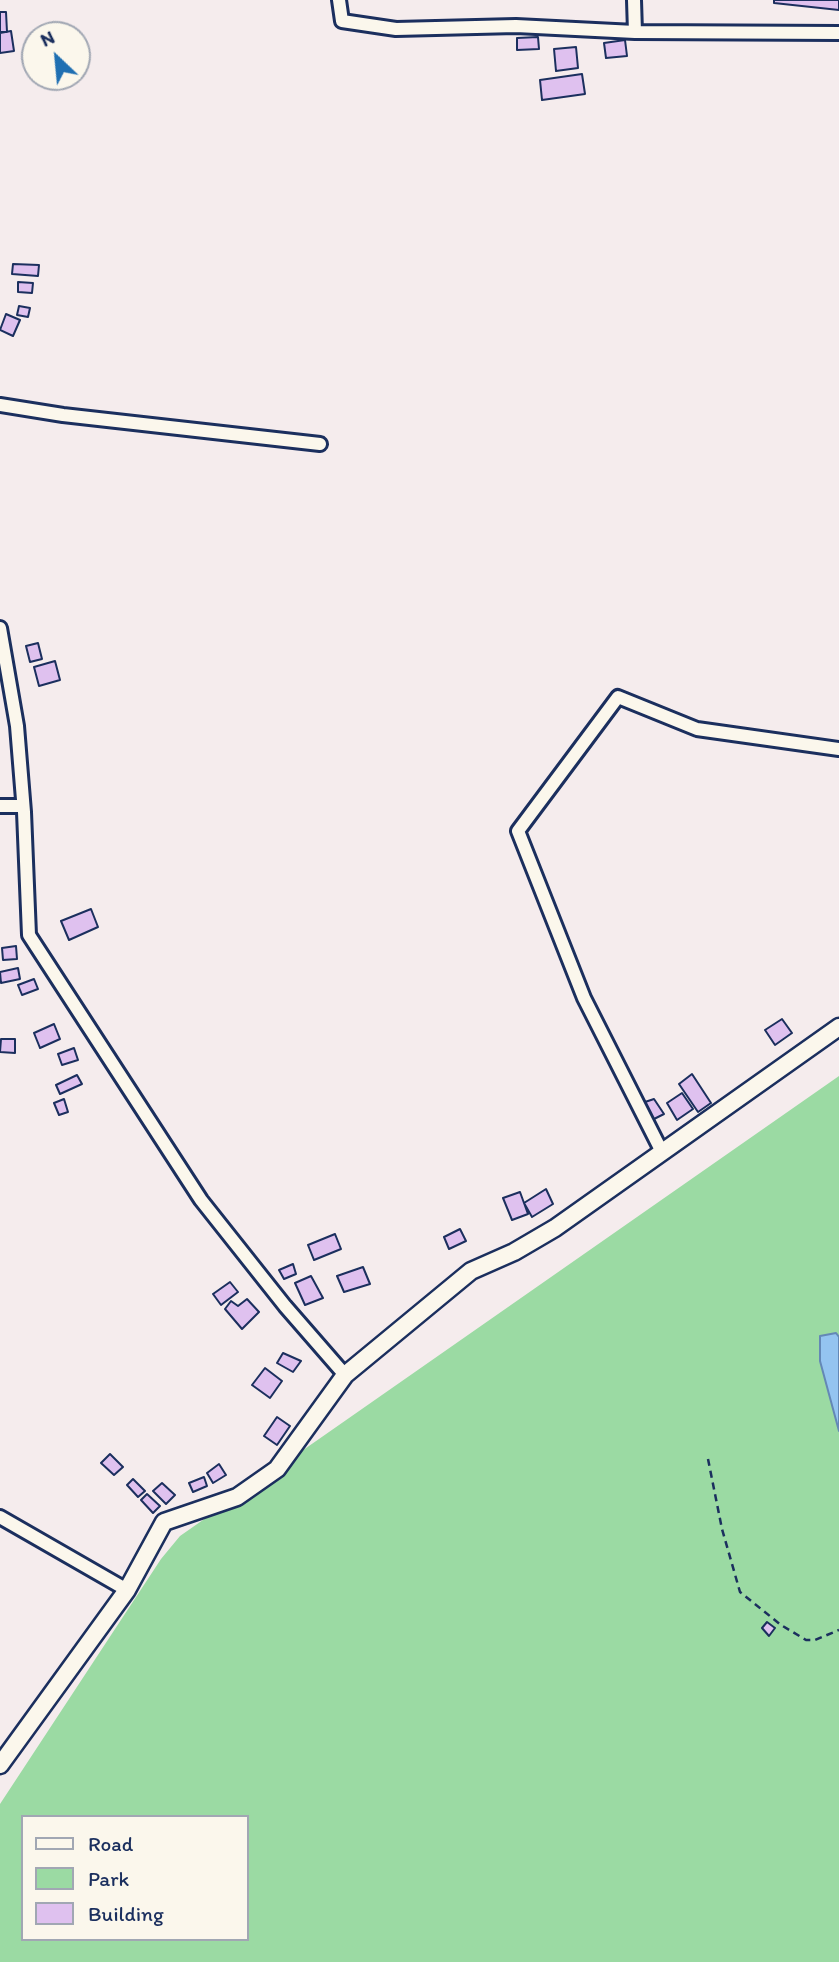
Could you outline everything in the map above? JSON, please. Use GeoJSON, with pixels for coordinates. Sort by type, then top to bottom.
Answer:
{"type":"FeatureCollection","features":[{"type":"Feature","properties":{"kind":"main road"},"geometry":{"type":"LineString","coordinates":[[0,1765],[127,1590],[164,1522],[237,1497],[277,1469],[345,1375],[471,1270],[514,1252],[555,1228],[839,1027]]}},
{"type":"Feature","properties":{"kind":"street"},"geometry":{"type":"LineString","coordinates":[[339,0],[342,21],[396,29],[516,26],[635,32],[839,33]]}},
{"type":"Feature","properties":{"kind":"street"},"geometry":{"type":"LineString","coordinates":[[634,0],[635,32]]}},
{"type":"Feature","properties":{"kind":"street"},"geometry":{"type":"LineString","coordinates":[[0,405],[64,415],[320,444]]}},
{"type":"Feature","properties":{"kind":"street"},"geometry":{"type":"LineString","coordinates":[[0,628],[4,671],[17,726],[30,935],[201,1200],[285,1306],[345,1375]]}},
{"type":"Feature","properties":{"kind":"street"},"geometry":{"type":"LineString","coordinates":[[662,1152],[584,998],[517,831],[618,697],[697,729],[839,749]]}},
{"type":"Feature","properties":{"kind":"street"},"geometry":{"type":"LineString","coordinates":[[0,806],[23,806]]}},
{"type":"Feature","properties":{"kind":"street"},"geometry":{"type":"LineString","coordinates":[[0,1517],[127,1590]]}},
{"type":"Feature","properties":{"kind":"path"},"geometry":{"type":"LineString","coordinates":[[708,1460],[722,1529],[740,1592],[781,1625],[806,1640],[815,1640],[839,1630]]}},
{"type":"Feature","properties":{"kind":"green space"},"geometry":{"type":"Polygon","coordinates":[[[839,1076],[839,1962],[0,1962],[0,1804],[161,1559],[180,1536],[839,1076]]]}},
{"type":"Feature","properties":{"kind":"water"},"geometry":{"type":"Polygon","coordinates":[[[836,1333],[839,1337],[839,1431],[820,1361],[820,1336],[836,1333]]]}},
{"type":"Feature","properties":{"kind":"building"},"geometry":{"type":"Polygon","coordinates":[[[774,0],[839,0],[839,10],[774,3],[774,0]]]}},
{"type":"Feature","properties":{"kind":"building"},"geometry":{"type":"Polygon","coordinates":[[[0,12],[6,12],[7,32],[0,32],[0,12]]]}},
{"type":"Feature","properties":{"kind":"building"},"geometry":{"type":"Polygon","coordinates":[[[11,31],[14,51],[0,53],[0,33],[11,31]]]}},
{"type":"Feature","properties":{"kind":"building"},"geometry":{"type":"Polygon","coordinates":[[[538,37],[539,49],[517,50],[517,38],[538,37]]]}},
{"type":"Feature","properties":{"kind":"building"},"geometry":{"type":"Polygon","coordinates":[[[625,40],[627,56],[606,58],[604,43],[625,40]]]}},
{"type":"Feature","properties":{"kind":"building"},"geometry":{"type":"Polygon","coordinates":[[[576,47],[578,68],[556,71],[554,49],[576,47]]]}},
{"type":"Feature","properties":{"kind":"building"},"geometry":{"type":"Polygon","coordinates":[[[582,74],[585,94],[542,100],[540,80],[582,74]]]}},
{"type":"Feature","properties":{"kind":"building"},"geometry":{"type":"Polygon","coordinates":[[[13,264],[39,265],[38,276],[12,274],[13,264]]]}},
{"type":"Feature","properties":{"kind":"building"},"geometry":{"type":"Polygon","coordinates":[[[18,282],[33,283],[32,293],[18,292],[18,282]]]}},
{"type":"Feature","properties":{"kind":"building"},"geometry":{"type":"Polygon","coordinates":[[[19,306],[30,308],[28,317],[17,315],[19,306]]]}},
{"type":"Feature","properties":{"kind":"building"},"geometry":{"type":"Polygon","coordinates":[[[6,314],[20,320],[13,336],[0,330],[6,314]]]}},
{"type":"Feature","properties":{"kind":"building"},"geometry":{"type":"Polygon","coordinates":[[[38,643],[42,659],[30,662],[26,646],[38,643]]]}},
{"type":"Feature","properties":{"kind":"building"},"geometry":{"type":"Polygon","coordinates":[[[55,661],[60,680],[39,686],[34,667],[55,661]]]}},
{"type":"Feature","properties":{"kind":"building"},"geometry":{"type":"Polygon","coordinates":[[[91,909],[98,927],[69,940],[61,921],[91,909]]]}},
{"type":"Feature","properties":{"kind":"building"},"geometry":{"type":"Polygon","coordinates":[[[16,946],[17,959],[3,960],[2,948],[16,946]]]}},
{"type":"Feature","properties":{"kind":"building"},"geometry":{"type":"Polygon","coordinates":[[[18,968],[20,979],[1,983],[0,972],[18,968]]]}},
{"type":"Feature","properties":{"kind":"building"},"geometry":{"type":"Polygon","coordinates":[[[34,979],[38,989],[22,995],[18,985],[34,979]]]}},
{"type":"Feature","properties":{"kind":"building"},"geometry":{"type":"Polygon","coordinates":[[[782,1019],[792,1033],[775,1045],[765,1030],[782,1019]]]}},
{"type":"Feature","properties":{"kind":"building"},"geometry":{"type":"Polygon","coordinates":[[[54,1024],[60,1039],[40,1048],[34,1033],[54,1024]]]}},
{"type":"Feature","properties":{"kind":"building"},"geometry":{"type":"Polygon","coordinates":[[[1,1039],[15,1039],[15,1053],[0,1052],[1,1039]]]}},
{"type":"Feature","properties":{"kind":"building"},"geometry":{"type":"Polygon","coordinates":[[[74,1048],[78,1060],[62,1065],[58,1054],[74,1048]]]}},
{"type":"Feature","properties":{"kind":"building"},"geometry":{"type":"Polygon","coordinates":[[[692,1074],[711,1103],[698,1112],[679,1084],[692,1074]]]}},
{"type":"Feature","properties":{"kind":"building"},"geometry":{"type":"Polygon","coordinates":[[[77,1075],[82,1084],[60,1094],[56,1085],[77,1075]]]}},
{"type":"Feature","properties":{"kind":"building"},"geometry":{"type":"Polygon","coordinates":[[[682,1093],[693,1109],[677,1120],[667,1103],[682,1093]]]}},
{"type":"Feature","properties":{"kind":"building"},"geometry":{"type":"Polygon","coordinates":[[[64,1099],[68,1112],[59,1115],[54,1103],[64,1099]]]}},
{"type":"Feature","properties":{"kind":"building"},"geometry":{"type":"Polygon","coordinates":[[[654,1099],[664,1114],[652,1120],[642,1103],[654,1099]]]}},
{"type":"Feature","properties":{"kind":"building"},"geometry":{"type":"Polygon","coordinates":[[[546,1189],[553,1204],[532,1217],[524,1203],[546,1189]]]}},
{"type":"Feature","properties":{"kind":"building"},"geometry":{"type":"Polygon","coordinates":[[[520,1192],[528,1214],[512,1220],[503,1198],[520,1192]]]}},
{"type":"Feature","properties":{"kind":"building"},"geometry":{"type":"Polygon","coordinates":[[[460,1229],[466,1241],[449,1249],[444,1237],[460,1229]]]}},
{"type":"Feature","properties":{"kind":"building"},"geometry":{"type":"Polygon","coordinates":[[[335,1234],[341,1249],[314,1260],[308,1245],[335,1234]]]}},
{"type":"Feature","properties":{"kind":"building"},"geometry":{"type":"Polygon","coordinates":[[[293,1264],[296,1274],[284,1279],[279,1270],[293,1264]]]}},
{"type":"Feature","properties":{"kind":"building"},"geometry":{"type":"Polygon","coordinates":[[[363,1267],[370,1284],[344,1292],[337,1276],[363,1267]]]}},
{"type":"Feature","properties":{"kind":"building"},"geometry":{"type":"Polygon","coordinates":[[[311,1276],[323,1298],[305,1305],[295,1283],[311,1276]]]}},
{"type":"Feature","properties":{"kind":"building"},"geometry":{"type":"Polygon","coordinates":[[[230,1282],[238,1292],[221,1305],[213,1294],[230,1282]]]}},
{"type":"Feature","properties":{"kind":"building"},"geometry":{"type":"Polygon","coordinates":[[[247,1299],[259,1312],[242,1329],[225,1309],[231,1301],[238,1306],[247,1299]]]}},
{"type":"Feature","properties":{"kind":"building"},"geometry":{"type":"Polygon","coordinates":[[[283,1353],[301,1361],[293,1372],[277,1363],[283,1353]]]}},
{"type":"Feature","properties":{"kind":"building"},"geometry":{"type":"Polygon","coordinates":[[[265,1368],[282,1381],[270,1398],[252,1385],[265,1368]]]}},
{"type":"Feature","properties":{"kind":"building"},"geometry":{"type":"Polygon","coordinates":[[[277,1417],[290,1426],[277,1445],[264,1436],[277,1417]]]}},
{"type":"Feature","properties":{"kind":"building"},"geometry":{"type":"Polygon","coordinates":[[[110,1454],[123,1467],[114,1475],[101,1463],[110,1454]]]}},
{"type":"Feature","properties":{"kind":"building"},"geometry":{"type":"Polygon","coordinates":[[[219,1464],[226,1475],[213,1483],[207,1473],[219,1464]]]}},
{"type":"Feature","properties":{"kind":"building"},"geometry":{"type":"Polygon","coordinates":[[[204,1477],[207,1486],[193,1492],[189,1483],[204,1477]]]}},
{"type":"Feature","properties":{"kind":"building"},"geometry":{"type":"Polygon","coordinates":[[[133,1479],[145,1491],[138,1497],[127,1485],[133,1479]]]}},
{"type":"Feature","properties":{"kind":"building"},"geometry":{"type":"Polygon","coordinates":[[[162,1483],[175,1495],[166,1504],[153,1491],[162,1483]]]}},
{"type":"Feature","properties":{"kind":"building"},"geometry":{"type":"Polygon","coordinates":[[[147,1494],[160,1506],[153,1513],[141,1500],[147,1494]]]}},
{"type":"Feature","properties":{"kind":"building"},"geometry":{"type":"Polygon","coordinates":[[[767,1622],[775,1628],[769,1636],[762,1628],[767,1622]]]}}]}
